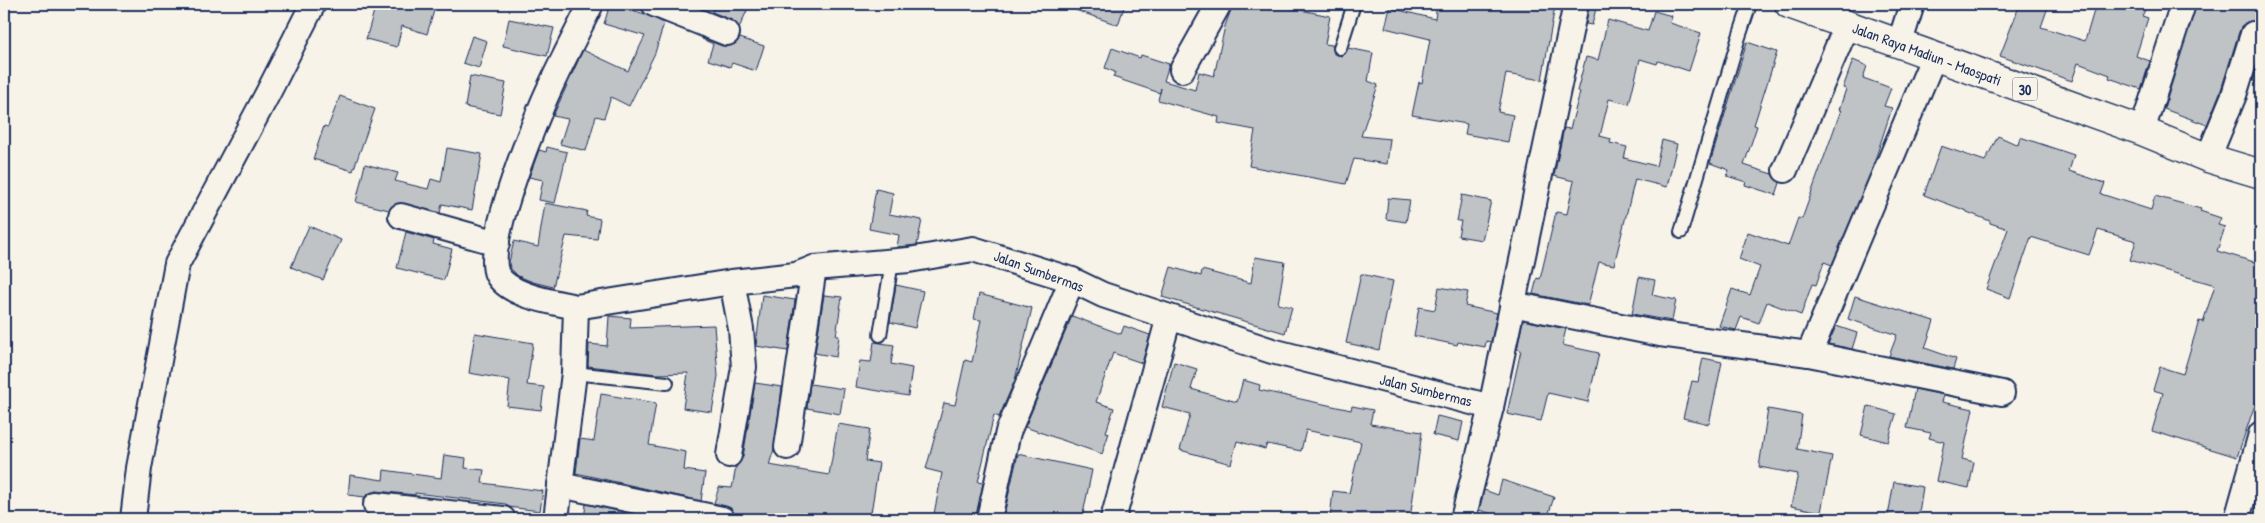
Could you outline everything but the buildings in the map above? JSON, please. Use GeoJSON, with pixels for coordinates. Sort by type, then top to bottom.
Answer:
{"type":"FeatureCollection","features":[{"type":"Feature","properties":{"kind":"highway","name":"Jalan Raya Madiun - Maospati"},"geometry":{"type":"LineString","coordinates":[[1789,4],[1900,42],[2142,131],[2208,158],[2261,174]]}},
{"type":"Feature","properties":{"kind":"street"},"geometry":{"type":"LineString","coordinates":[[134,519],[139,468],[176,264],[264,101],[313,4]]}},
{"type":"Feature","properties":{"kind":"street"},"geometry":{"type":"LineString","coordinates":[[556,519],[574,373],[576,307],[538,298],[508,287],[498,275],[494,263],[504,208],[543,103],[591,4]]}},
{"type":"Feature","properties":{"kind":"street"},"geometry":{"type":"LineString","coordinates":[[654,4],[727,33]]}},
{"type":"Feature","properties":{"kind":"street"},"geometry":{"type":"LineString","coordinates":[[1182,70],[1219,4]]}},
{"type":"Feature","properties":{"kind":"street"},"geometry":{"type":"LineString","coordinates":[[1463,519],[1491,407],[1576,4]]}},
{"type":"Feature","properties":{"kind":"street"},"geometry":{"type":"LineString","coordinates":[[1900,42],[1912,4]]}},
{"type":"Feature","properties":{"kind":"street"},"geometry":{"type":"LineString","coordinates":[[2142,131],[2183,4]]}},
{"type":"Feature","properties":{"kind":"street"},"geometry":{"type":"LineString","coordinates":[[1785,170],[1847,25]]}},
{"type":"Feature","properties":{"kind":"street"},"geometry":{"type":"LineString","coordinates":[[2208,158],[2234,94],[2253,34]]}},
{"type":"Feature","properties":{"kind":"street"},"geometry":{"type":"LineString","coordinates":[[1808,354],[1934,56]]}},
{"type":"Feature","properties":{"kind":"street"},"geometry":{"type":"LineString","coordinates":[[401,216],[498,243]]}},
{"type":"Feature","properties":{"kind":"street","name":"Jalan Sumbermas"},"geometry":{"type":"LineString","coordinates":[[576,307],[732,282],[796,275],[814,268],[892,262],[974,249],[1072,280],[1102,296],[1272,350],[1491,407]]}},
{"type":"Feature","properties":{"kind":"street"},"geometry":{"type":"LineString","coordinates":[[787,447],[814,268]]}},
{"type":"Feature","properties":{"kind":"street"},"geometry":{"type":"LineString","coordinates":[[989,519],[1008,432],[1072,280]]}},
{"type":"Feature","properties":{"kind":"street"},"geometry":{"type":"LineString","coordinates":[[729,455],[744,367],[741,328],[732,282]]}},
{"type":"Feature","properties":{"kind":"street"},"geometry":{"type":"LineString","coordinates":[[1512,304],[1660,334],[1808,354],[2002,393]]}},
{"type":"Feature","properties":{"kind":"street"},"geometry":{"type":"LineString","coordinates":[[1113,519],[1169,317]]}},
{"type":"Feature","properties":{"kind":"street"},"geometry":{"type":"LineString","coordinates":[[2237,519],[2261,434]]}},
{"type":"Feature","properties":{"kind":"street"},"geometry":{"type":"LineString","coordinates":[[560,484],[722,519]]}},
{"type":"Feature","properties":{"kind":"street"},"geometry":{"type":"LineString","coordinates":[[376,506],[503,519]]}},
{"type":"Feature","properties":{"kind":"lane"},"geometry":{"type":"LineString","coordinates":[[1340,48],[1354,4]]}},
{"type":"Feature","properties":{"kind":"lane"},"geometry":{"type":"LineString","coordinates":[[1682,232],[1750,4]]}},
{"type":"Feature","properties":{"kind":"lane"},"geometry":{"type":"LineString","coordinates":[[880,335],[892,262]]}},
{"type":"Feature","properties":{"kind":"lane"},"geometry":{"type":"LineString","coordinates":[[574,373],[667,383]]}}]}
